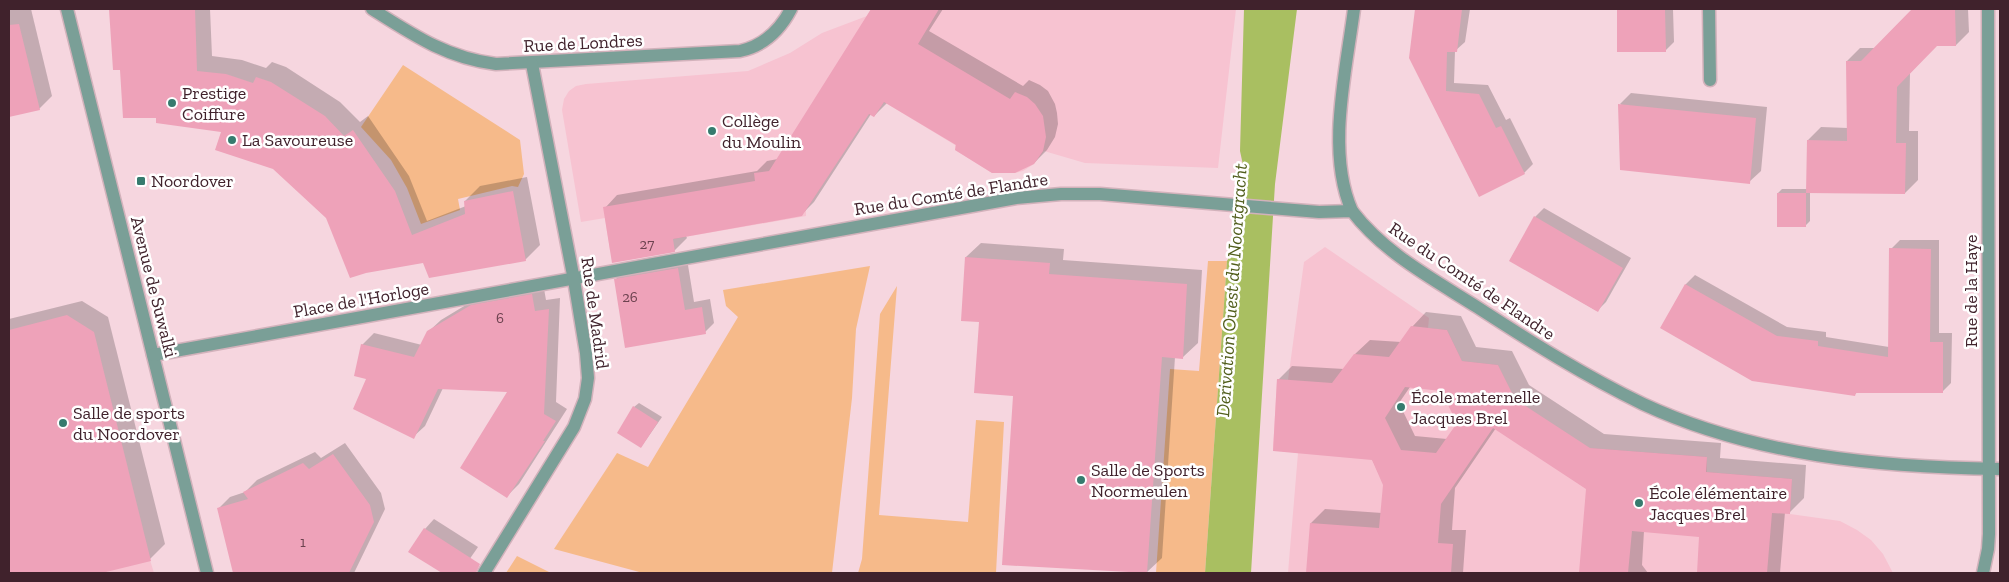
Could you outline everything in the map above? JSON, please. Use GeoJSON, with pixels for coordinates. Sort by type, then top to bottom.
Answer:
{"type":"FeatureCollection","features":[{"type":"Feature","properties":{"kind":"street","name":"Avenue de Suwalki"},"geometry":{"type":"LineString","coordinates":[[67,9],[207,573]]}},
{"type":"Feature","properties":{"kind":"street","name":"Rue de Londres"},"geometry":{"type":"LineString","coordinates":[[372,9],[426,43],[455,55],[496,64],[532,64],[740,51],[754,47],[767,39],[791,9]]}},
{"type":"Feature","properties":{"kind":"street"},"geometry":{"type":"LineString","coordinates":[[1352,211],[1347,200],[1340,169],[1339,128],[1354,9]]}},
{"type":"Feature","properties":{"kind":"street"},"geometry":{"type":"LineString","coordinates":[[1709,9],[1710,80]]}},
{"type":"Feature","properties":{"kind":"street","name":"Rue de la Haye"},"geometry":{"type":"LineString","coordinates":[[1983,573],[1988,549],[1994,469],[1988,9]]}},
{"type":"Feature","properties":{"kind":"street","name":"Rue de Madrid"},"geometry":{"type":"LineString","coordinates":[[484,573],[574,427],[583,408],[587,388],[588,367],[574,280],[532,64]]}},
{"type":"Feature","properties":{"kind":"street","name":"Rue du Comté de Flandre"},"geometry":{"type":"LineString","coordinates":[[574,280],[1016,198],[1090,194],[1217,202],[1306,211],[1352,211],[1362,224],[1386,247],[1540,348],[1585,374],[1672,416],[1735,437],[1822,457],[1904,465],[1994,469]]}},
{"type":"Feature","properties":{"kind":"street","name":"Place de l'Horloge"},"geometry":{"type":"LineString","coordinates":[[153,355],[574,280]]}},
{"type":"Feature","properties":{"kind":"shaded area","name":"Collège du Moulin"},"geometry":{"type":"Polygon","coordinates":[[[871,9],[1236,9],[1218,168],[1085,163],[1044,151],[1034,164],[1023,171],[992,173],[955,150],[955,145],[884,102],[874,117],[868,114],[806,210],[806,216],[610,250],[605,218],[581,222],[562,110],[564,99],[569,91],[576,86],[586,84],[748,71],[790,53],[822,33],[867,16],[871,9]]]}},
{"type":"Feature","properties":{"kind":"shaded area"},"geometry":{"type":"Polygon","coordinates":[[[403,65],[520,140],[524,174],[518,187],[512,186],[458,199],[460,210],[421,224],[407,188],[391,160],[361,127],[403,65]]]}},
{"type":"Feature","properties":{"kind":"shaded area"},"geometry":{"type":"Polygon","coordinates":[[[1325,247],[1429,318],[1428,328],[1447,330],[1462,361],[1498,365],[1515,400],[1589,448],[1707,457],[1707,472],[1792,479],[1790,514],[1840,521],[1857,530],[1871,540],[1883,554],[1893,573],[1288,573],[1298,453],[1273,450],[1277,379],[1288,380],[1304,262],[1325,247]]]}},
{"type":"Feature","properties":{"kind":"shaded area"},"geometry":{"type":"Polygon","coordinates":[[[1208,261],[1227,261],[1205,573],[1156,573],[1170,369],[1199,371],[1208,261]]]}},
{"type":"Feature","properties":{"kind":"shaded area"},"geometry":{"type":"Polygon","coordinates":[[[870,266],[856,329],[852,398],[832,573],[643,573],[554,549],[617,453],[648,467],[738,317],[726,306],[723,290],[870,266]]]}},
{"type":"Feature","properties":{"kind":"shaded area"},"geometry":{"type":"Polygon","coordinates":[[[897,286],[879,515],[968,522],[976,420],[1004,422],[996,573],[858,573],[862,559],[880,314],[897,286]]]}},
{"type":"Feature","properties":{"kind":"shaded area"},"geometry":{"type":"Polygon","coordinates":[[[517,556],[551,573],[506,573],[517,556]]]}},
{"type":"Feature","properties":{"kind":"shaded area"},"geometry":{"type":"Polygon","coordinates":[[[150,560],[154,573],[102,573],[125,566],[150,560]]]}},
{"type":"Feature","properties":{"kind":"water","name":"Derivation Ouest du Noortgracht"},"geometry":{"type":"Polygon","coordinates":[[[1244,9],[1297,9],[1275,184],[1251,573],[1205,573],[1227,261],[1237,243],[1247,184],[1240,151],[1244,9]]]}},
{"type":"Feature","properties":{"kind":"building"},"geometry":{"type":"Polygon","coordinates":[[[109,9],[195,9],[197,71],[226,74],[253,83],[256,77],[271,82],[325,116],[344,136],[353,130],[395,191],[412,235],[465,214],[464,201],[513,191],[526,261],[429,278],[423,263],[366,273],[350,278],[326,218],[273,169],[215,150],[221,132],[156,123],[156,118],[123,118],[120,70],[113,70],[109,9]]]}},
{"type":"Feature","properties":{"kind":"building"},"geometry":{"type":"Polygon","coordinates":[[[871,9],[939,9],[918,44],[1010,99],[1015,92],[1027,97],[1035,104],[1043,116],[1046,137],[1043,151],[1034,164],[1015,173],[992,173],[955,150],[956,145],[884,102],[874,117],[869,114],[802,216],[673,239],[675,252],[612,263],[603,207],[755,181],[754,173],[769,171],[871,9]]]}},
{"type":"Feature","properties":{"kind":"building"},"geometry":{"type":"Polygon","coordinates":[[[1415,9],[1462,9],[1457,52],[1447,52],[1446,91],[1479,94],[1496,128],[1501,126],[1525,174],[1479,197],[1409,58],[1415,9]]]}},
{"type":"Feature","properties":{"kind":"building"},"geometry":{"type":"Polygon","coordinates":[[[1617,9],[1665,9],[1666,52],[1617,52],[1617,9]]]}},
{"type":"Feature","properties":{"kind":"building"},"geometry":{"type":"Polygon","coordinates":[[[1912,9],[1955,9],[1956,46],[1937,46],[1897,87],[1896,143],[1906,143],[1905,194],[1806,193],[1807,140],[1847,141],[1846,61],[1861,61],[1912,9]]]}},
{"type":"Feature","properties":{"kind":"building"},"geometry":{"type":"Polygon","coordinates":[[[19,24],[40,110],[9,117],[9,25],[19,24]]]}},
{"type":"Feature","properties":{"kind":"building"},"geometry":{"type":"Polygon","coordinates":[[[1618,104],[1756,118],[1750,184],[1620,170],[1618,104]]]}},
{"type":"Feature","properties":{"kind":"building"},"geometry":{"type":"Polygon","coordinates":[[[1777,193],[1806,193],[1806,227],[1777,227],[1777,193]]]}},
{"type":"Feature","properties":{"kind":"building"},"geometry":{"type":"Polygon","coordinates":[[[1534,216],[1623,268],[1598,312],[1509,261],[1534,216]]]}},
{"type":"Feature","properties":{"kind":"building"},"geometry":{"type":"Polygon","coordinates":[[[1889,248],[1931,249],[1930,342],[1943,342],[1943,393],[1856,393],[1855,396],[1752,381],[1660,328],[1685,284],[1777,336],[1818,341],[1818,346],[1888,357],[1889,248]]]}},
{"type":"Feature","properties":{"kind":"building","name":"Salle de Sports Noormeulen"},"geometry":{"type":"Polygon","coordinates":[[[965,257],[1050,263],[1049,274],[1187,284],[1183,359],[1162,357],[1147,573],[1002,565],[1013,396],[974,393],[979,322],[961,321],[965,257]]]}},
{"type":"Feature","properties":{"kind":"building"},"geometry":{"type":"Polygon","coordinates":[[[678,268],[685,310],[702,307],[706,334],[625,348],[614,279],[678,268]]]}},
{"type":"Feature","properties":{"kind":"building"},"geometry":{"type":"Polygon","coordinates":[[[532,294],[535,311],[549,309],[544,414],[556,421],[507,498],[460,468],[507,392],[438,389],[414,439],[353,409],[366,379],[354,376],[361,344],[414,357],[427,331],[471,305],[532,294]]]}},
{"type":"Feature","properties":{"kind":"building","name":"Salle de sports du Noordover"},"geometry":{"type":"Polygon","coordinates":[[[67,315],[94,332],[151,561],[102,573],[9,573],[9,330],[67,315]]]}},
{"type":"Feature","properties":{"kind":"building"},"geometry":{"type":"Polygon","coordinates":[[[1411,326],[1447,330],[1462,361],[1498,365],[1515,399],[1590,448],[1707,457],[1706,472],[1792,479],[1790,514],[1772,513],[1767,573],[1697,573],[1699,537],[1632,531],[1628,573],[1579,573],[1586,489],[1493,428],[1441,504],[1438,543],[1453,544],[1451,573],[1306,573],[1310,523],[1379,528],[1383,485],[1372,460],[1273,451],[1277,379],[1332,383],[1354,354],[1389,357],[1411,326]],[[1405,387],[1385,418],[1401,450],[1436,453],[1457,423],[1441,391],[1405,387]]]}},
{"type":"Feature","properties":{"kind":"building"},"geometry":{"type":"Polygon","coordinates":[[[633,406],[658,422],[641,448],[617,433],[633,406]]]}},
{"type":"Feature","properties":{"kind":"building"},"geometry":{"type":"Polygon","coordinates":[[[333,454],[370,505],[374,522],[349,573],[233,573],[217,508],[248,499],[243,492],[303,463],[309,469],[333,454]]]}},
{"type":"Feature","properties":{"kind":"building"},"geometry":{"type":"Polygon","coordinates":[[[424,528],[480,564],[476,573],[442,573],[408,552],[424,528]]]}},
{"type":"Feature","properties":{"kind":"place","name":"Prestige Coiffure"},"geometry":{"type":"Point","coordinates":[172,103]}},
{"type":"Feature","properties":{"kind":"place","name":"Collège du Moulin"},"geometry":{"type":"Point","coordinates":[712,131]}},
{"type":"Feature","properties":{"kind":"place","name":"La Savoureuse"},"geometry":{"type":"Point","coordinates":[232,140]}},
{"type":"Feature","properties":{"kind":"place","name":"Noordover"},"geometry":{"type":"Point","coordinates":[141,181]}},
{"type":"Feature","properties":{"kind":"place","name":"École maternelle Jacques Brel"},"geometry":{"type":"Point","coordinates":[1401,407]}},
{"type":"Feature","properties":{"kind":"place","name":"Salle de sports du Noordover"},"geometry":{"type":"Point","coordinates":[63,423]}},
{"type":"Feature","properties":{"kind":"place","name":"Salle de Sports Noormeulen"},"geometry":{"type":"Point","coordinates":[1081,480]}},
{"type":"Feature","properties":{"kind":"place","name":"École élémentaire Jacques Brel"},"geometry":{"type":"Point","coordinates":[1639,503]}}]}
